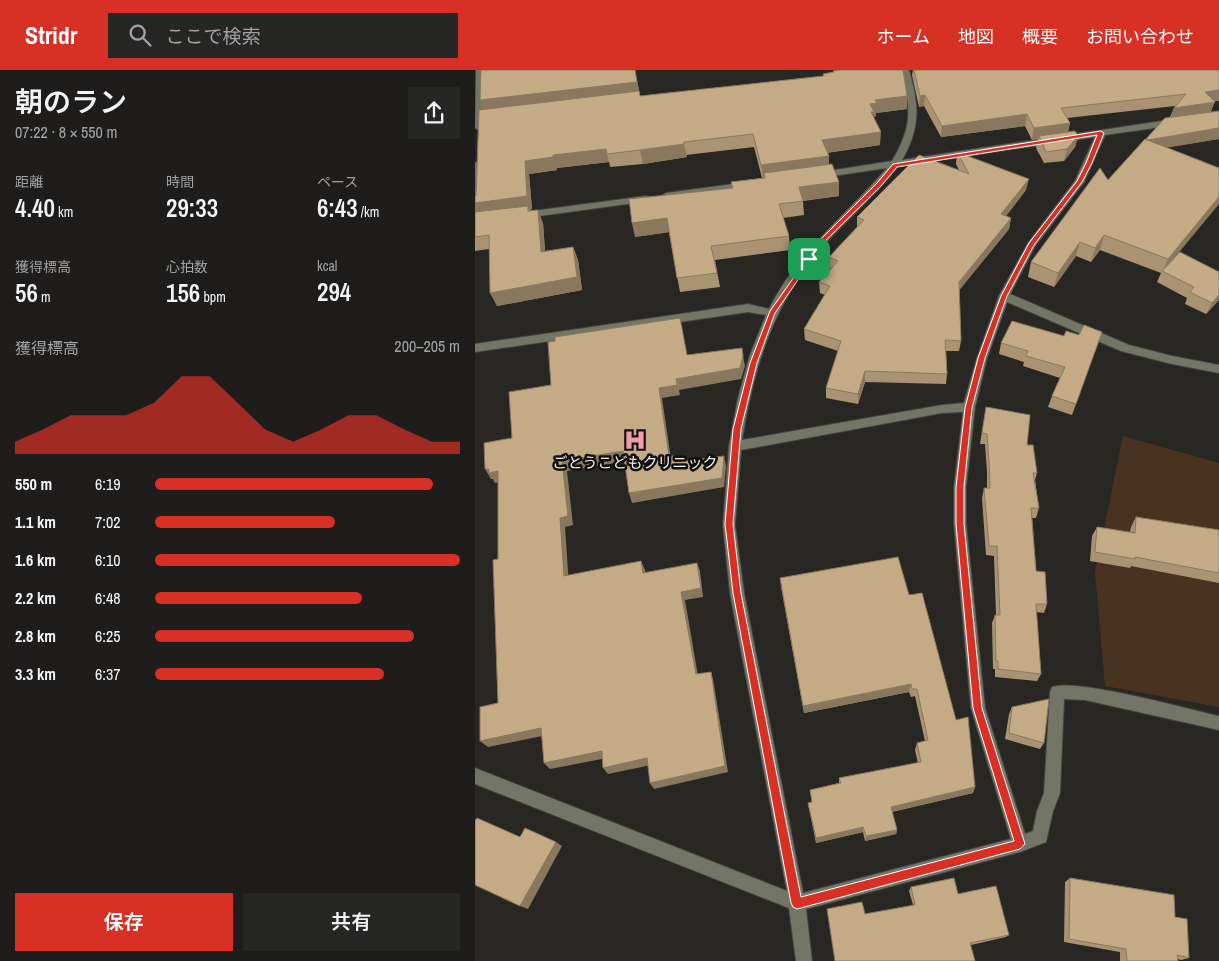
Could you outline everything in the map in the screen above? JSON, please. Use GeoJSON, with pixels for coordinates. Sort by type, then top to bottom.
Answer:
{"type":"FeatureCollection","features":[{"type":"Feature","properties":{"kind":"street"},"geometry":{"type":"LineString","coordinates":[[479,140],[477,120],[480,70]]}},
{"type":"Feature","properties":{"kind":"street"},"geometry":{"type":"LineString","coordinates":[[804,961],[797,903],[737,593],[731,552],[729,524],[735,446],[754,363],[772,313],[791,283],[823,240],[879,184],[895,165],[911,134],[914,105],[912,87],[905,70]]}},
{"type":"Feature","properties":{"kind":"street"},"geometry":{"type":"LineString","coordinates":[[477,120],[509,116]]}},
{"type":"Feature","properties":{"kind":"street"},"geometry":{"type":"LineString","coordinates":[[807,177],[1189,121]]}},
{"type":"Feature","properties":{"kind":"street"},"geometry":{"type":"LineString","coordinates":[[1020,844],[977,708],[960,524],[960,487],[969,408],[982,358],[1004,296],[1031,245],[1079,182],[1101,133]]}},
{"type":"Feature","properties":{"kind":"street"},"geometry":{"type":"LineString","coordinates":[[475,210],[478,160]]}},
{"type":"Feature","properties":{"kind":"street"},"geometry":{"type":"LineString","coordinates":[[514,216],[758,184]]}},
{"type":"Feature","properties":{"kind":"street"},"geometry":{"type":"LineString","coordinates":[[1004,296],[1062,323],[1125,348],[1183,363],[1219,369]]}},
{"type":"Feature","properties":{"kind":"street"},"geometry":{"type":"LineString","coordinates":[[475,348],[748,308],[772,313]]}},
{"type":"Feature","properties":{"kind":"street"},"geometry":{"type":"LineString","coordinates":[[735,446],[942,409],[969,408]]}},
{"type":"Feature","properties":{"kind":"street"},"geometry":{"type":"LineString","coordinates":[[475,776],[797,903],[1020,844],[1040,836],[1045,811],[1053,793],[1057,692],[1085,693],[1219,723]]}},
{"type":"Feature","properties":{"kind":"shaded area"},"geometry":{"type":"Polygon","coordinates":[[[1123,436],[1219,463],[1219,707],[1105,686],[1095,573],[1123,436]]]}},
{"type":"Feature","properties":{"kind":"building"},"geometry":{"type":"Polygon","coordinates":[[[481,70],[635,70],[637,82],[480,100],[481,70]]]}},
{"type":"Feature","properties":{"kind":"building"},"geometry":{"type":"Polygon","coordinates":[[[839,70],[903,70],[907,96],[875,100],[877,103],[870,104],[874,112],[871,112],[881,132],[822,140],[829,156],[761,165],[753,134],[607,154],[606,149],[553,155],[553,157],[525,161],[527,196],[475,203],[479,110],[639,91],[640,96],[824,76],[823,74],[839,70]]]}},
{"type":"Feature","properties":{"kind":"building"},"geometry":{"type":"Polygon","coordinates":[[[914,70],[1219,70],[1219,90],[1205,92],[1215,102],[1174,108],[1186,94],[1061,108],[1070,123],[1034,128],[1027,114],[942,126],[925,95],[920,96],[914,70]]]}},
{"type":"Feature","properties":{"kind":"building"},"geometry":{"type":"Polygon","coordinates":[[[1219,111],[1219,128],[1146,139],[1165,118],[1219,111]]]}},
{"type":"Feature","properties":{"kind":"building"},"geometry":{"type":"Polygon","coordinates":[[[1075,131],[1078,136],[1067,149],[1046,152],[1039,136],[1075,131]]]}},
{"type":"Feature","properties":{"kind":"building"},"geometry":{"type":"Polygon","coordinates":[[[1145,139],[1219,168],[1219,197],[1168,259],[1104,235],[1095,248],[1080,242],[1058,273],[1031,262],[1100,168],[1108,180],[1145,139]]]}},
{"type":"Feature","properties":{"kind":"building"},"geometry":{"type":"Polygon","coordinates":[[[957,152],[1029,179],[1001,214],[1011,218],[959,282],[961,341],[945,340],[947,374],[865,371],[858,394],[826,388],[841,341],[804,329],[830,286],[819,282],[838,261],[829,257],[864,220],[857,217],[919,155],[969,174],[957,152]]]}},
{"type":"Feature","properties":{"kind":"building"},"geometry":{"type":"Polygon","coordinates":[[[832,164],[839,182],[799,187],[803,201],[779,204],[789,236],[711,246],[717,273],[677,278],[667,218],[632,223],[629,199],[733,188],[731,182],[765,178],[764,173],[832,164]]]}},
{"type":"Feature","properties":{"kind":"building"},"geometry":{"type":"Polygon","coordinates":[[[528,206],[528,211],[538,210],[541,252],[573,247],[577,277],[490,293],[489,235],[475,237],[475,212],[528,206]]]}},
{"type":"Feature","properties":{"kind":"building"},"geometry":{"type":"Polygon","coordinates":[[[1180,252],[1219,272],[1219,295],[1212,303],[1190,292],[1194,287],[1162,271],[1180,252]]]}},
{"type":"Feature","properties":{"kind":"building"},"geometry":{"type":"Polygon","coordinates":[[[680,318],[687,355],[742,348],[743,356],[740,368],[676,379],[677,385],[659,388],[669,456],[674,456],[675,462],[724,456],[722,478],[629,493],[623,451],[562,461],[568,516],[560,518],[564,576],[641,561],[643,573],[697,563],[701,588],[681,592],[696,674],[711,672],[725,766],[650,783],[647,758],[603,768],[602,751],[544,763],[541,728],[480,741],[480,707],[498,703],[493,560],[498,559],[498,471],[489,473],[489,469],[485,469],[484,443],[512,438],[509,392],[551,385],[548,342],[555,341],[555,337],[680,318]]]}},
{"type":"Feature","properties":{"kind":"building"},"geometry":{"type":"Polygon","coordinates":[[[1012,321],[1064,336],[1066,331],[1079,335],[1084,325],[1102,332],[1076,404],[1052,396],[1065,367],[1026,356],[1028,351],[1001,343],[1012,321]]]}},
{"type":"Feature","properties":{"kind":"building"},"geometry":{"type":"Polygon","coordinates":[[[986,407],[1030,415],[1027,445],[1033,445],[1037,473],[1033,473],[1039,508],[1031,508],[1036,571],[1045,572],[1047,604],[1036,604],[1041,674],[998,669],[998,661],[996,661],[995,615],[1000,615],[997,546],[989,546],[984,488],[990,488],[987,434],[982,433],[986,407]]]}},
{"type":"Feature","properties":{"kind":"building"},"geometry":{"type":"Polygon","coordinates":[[[1136,517],[1219,530],[1219,573],[1135,557],[1135,559],[1095,552],[1097,527],[1135,533],[1136,517]]]}},
{"type":"Feature","properties":{"kind":"building"},"geometry":{"type":"Polygon","coordinates":[[[898,557],[909,595],[922,593],[956,720],[968,717],[975,787],[891,807],[897,830],[866,836],[863,827],[816,838],[808,803],[812,802],[810,790],[841,783],[839,778],[921,762],[917,743],[928,740],[917,689],[912,689],[911,684],[803,706],[780,578],[898,557]]]}},
{"type":"Feature","properties":{"kind":"building"},"geometry":{"type":"Polygon","coordinates":[[[1049,699],[1044,743],[1009,733],[1012,707],[1049,699]]]}},
{"type":"Feature","properties":{"kind":"building"},"geometry":{"type":"Polygon","coordinates":[[[477,818],[520,837],[525,828],[556,842],[520,906],[475,885],[475,821],[477,818]]]}},
{"type":"Feature","properties":{"kind":"building"},"geometry":{"type":"Polygon","coordinates":[[[954,878],[958,894],[996,886],[1009,935],[970,943],[975,961],[835,961],[827,909],[862,902],[865,914],[915,905],[911,887],[954,878]]]}},
{"type":"Feature","properties":{"kind":"building"},"geometry":{"type":"Polygon","coordinates":[[[1070,878],[1174,895],[1175,917],[1187,919],[1189,958],[1177,955],[1178,961],[1127,961],[1126,949],[1069,939],[1070,878]]]}},
{"type":"Feature","properties":{"kind":"place","name":"ごとうこどもクリニック"},"geometry":{"type":"Point","coordinates":[635,440]}},
{"type":"Feature","properties":{"kind":"route"},"geometry":{"type":"LineString","coordinates":[[1101,133],[1079,182],[1031,245],[1004,296],[982,358],[969,408],[960,487],[960,524],[977,708],[1020,844],[797,903],[737,593],[729,524],[737,429],[754,363],[772,313],[809,259],[823,240],[879,184],[895,165],[1101,133]]}}]}
